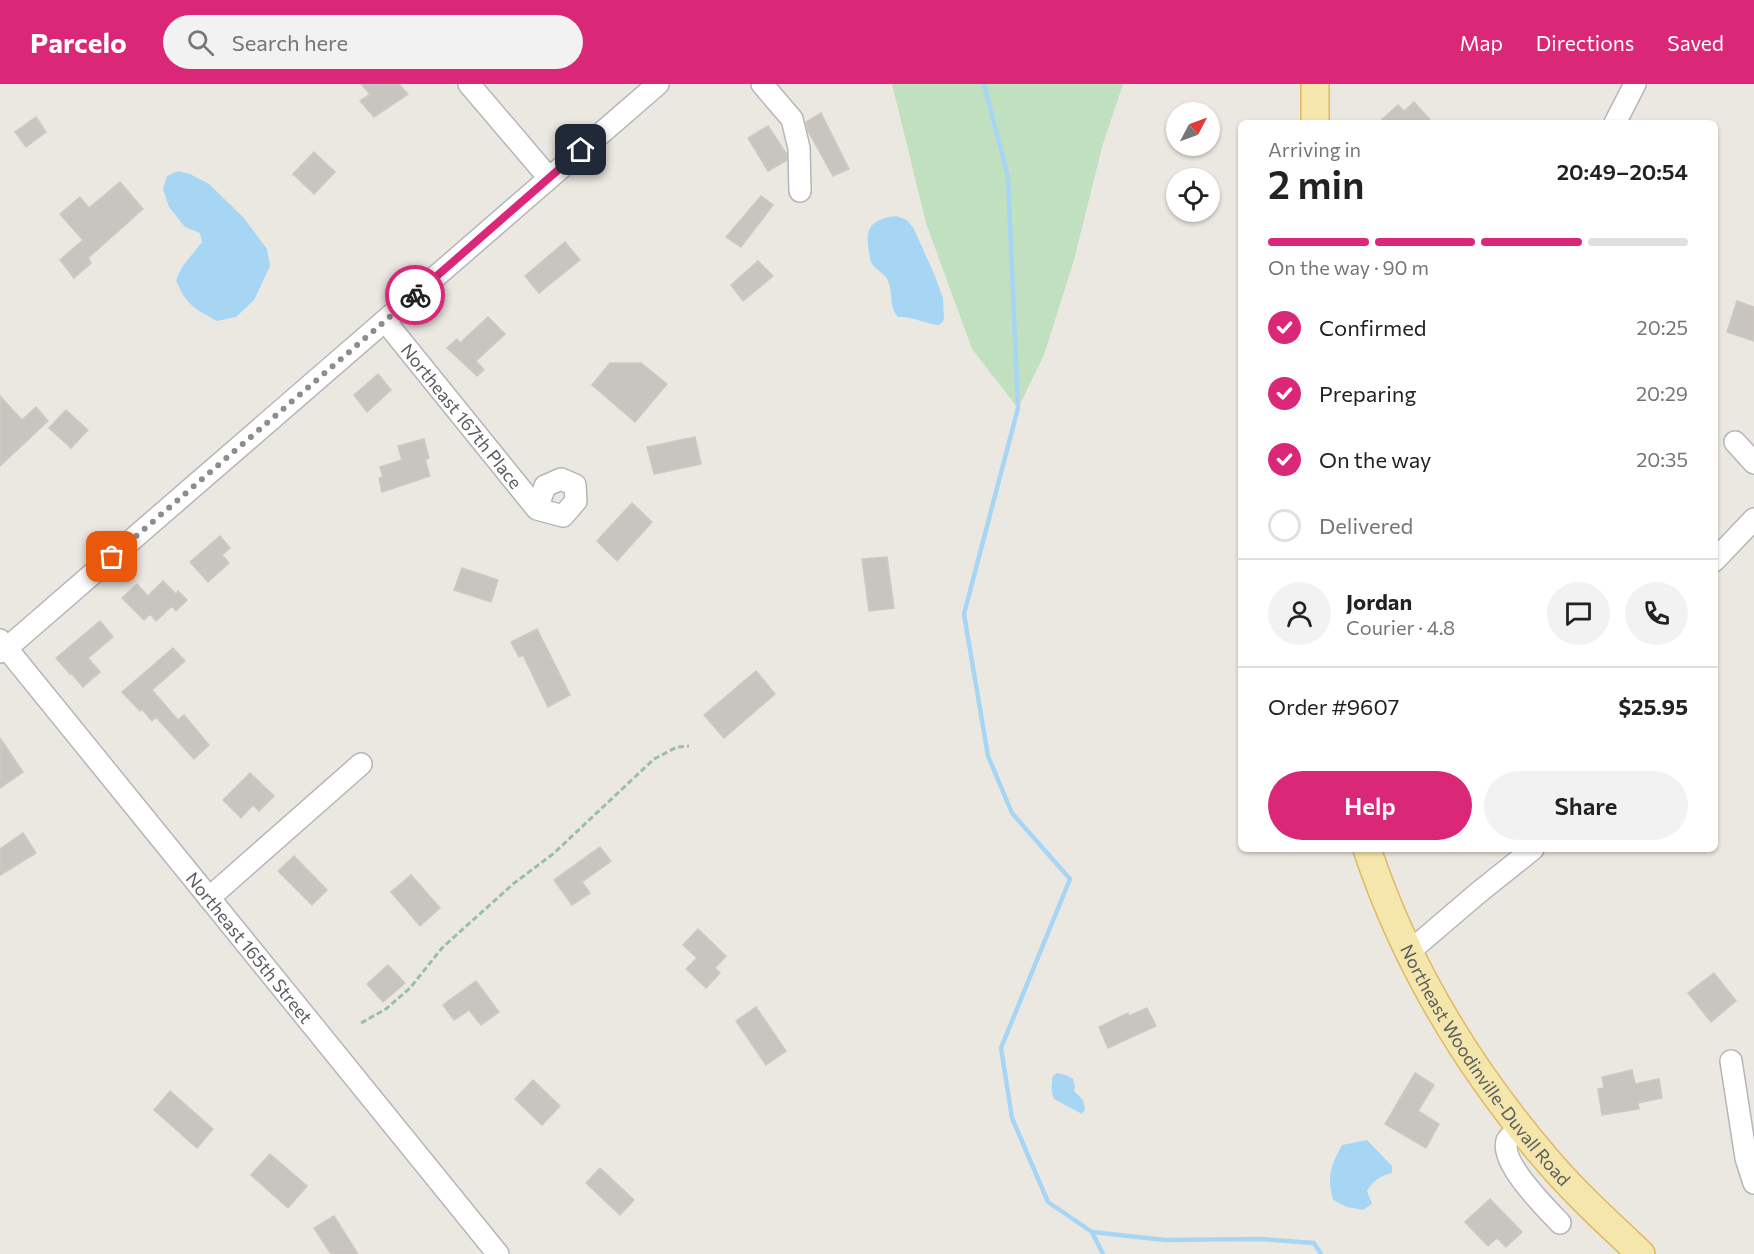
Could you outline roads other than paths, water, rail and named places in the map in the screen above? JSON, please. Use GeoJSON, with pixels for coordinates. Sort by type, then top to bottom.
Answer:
{"type":"FeatureCollection","features":[{"type":"Feature","properties":{"kind":"main road"},"geometry":{"type":"LineString","coordinates":[[1315,84],[1315,120]]}},
{"type":"Feature","properties":{"kind":"main road","name":"Northeast Woodinville-Duvall Road"},"geometry":{"type":"LineString","coordinates":[[1368,852],[1409,952],[1451,1028],[1489,1087],[1520,1128],[1568,1183],[1641,1254]]}},
{"type":"Feature","properties":{"kind":"street"},"geometry":{"type":"LineString","coordinates":[[469,84],[549,178]]}},
{"type":"Feature","properties":{"kind":"street"},"geometry":{"type":"LineString","coordinates":[[2,647],[385,321],[658,84]]}},
{"type":"Feature","properties":{"kind":"street"},"geometry":{"type":"LineString","coordinates":[[762,84],[792,119],[799,148],[800,191]]}},
{"type":"Feature","properties":{"kind":"street"},"geometry":{"type":"LineString","coordinates":[[1617,120],[1635,84]]}},
{"type":"Feature","properties":{"kind":"street","name":"Northeast 167th Place"},"geometry":{"type":"LineString","coordinates":[[385,321],[537,509]]}},
{"type":"Feature","properties":{"kind":"street"},"geometry":{"type":"LineString","coordinates":[[1735,442],[1754,463]]}},
{"type":"Feature","properties":{"kind":"street"},"geometry":{"type":"LineString","coordinates":[[1718,557],[1754,519]]}},
{"type":"Feature","properties":{"kind":"street","name":"Northeast 165th Street"},"geometry":{"type":"LineString","coordinates":[[2,647],[498,1254]]}},
{"type":"Feature","properties":{"kind":"street"},"geometry":{"type":"LineString","coordinates":[[209,898],[361,764]]}},
{"type":"Feature","properties":{"kind":"street"},"geometry":{"type":"LineString","coordinates":[[1409,952],[1529,852]]}},
{"type":"Feature","properties":{"kind":"street"},"geometry":{"type":"LineString","coordinates":[[1731,1061],[1746,1158],[1754,1183]]}},
{"type":"Feature","properties":{"kind":"street"},"geometry":{"type":"LineString","coordinates":[[1520,1128],[1508,1139],[1506,1150],[1513,1167],[1560,1223]]}},
{"type":"Feature","properties":{"kind":"water"},"geometry":{"type":"Polygon","coordinates":[[[178,171],[190,174],[209,184],[243,217],[267,249],[270,266],[254,300],[236,317],[217,321],[202,313],[187,301],[176,280],[182,267],[202,242],[200,233],[185,227],[169,207],[163,189],[167,176],[178,171]]]}},
{"type":"Feature","properties":{"kind":"water"},"geometry":{"type":"Polygon","coordinates":[[[896,216],[907,220],[914,229],[935,276],[943,298],[944,320],[939,325],[898,317],[893,309],[888,281],[871,262],[868,238],[871,227],[884,218],[896,216]]]}},
{"type":"Feature","properties":{"kind":"water"},"geometry":{"type":"Polygon","coordinates":[[[1057,1073],[1073,1079],[1074,1091],[1083,1100],[1085,1109],[1082,1114],[1054,1099],[1052,1082],[1053,1076],[1057,1073]]]}},
{"type":"Feature","properties":{"kind":"water"},"geometry":{"type":"Polygon","coordinates":[[[1367,1140],[1392,1166],[1392,1173],[1380,1177],[1372,1184],[1367,1191],[1372,1204],[1363,1210],[1347,1207],[1333,1200],[1330,1178],[1332,1166],[1342,1145],[1367,1140]]]}},
{"type":"Feature","properties":{"kind":"waterway"},"geometry":{"type":"LineString","coordinates":[[984,84],[1008,177],[1018,408],[964,614],[988,756],[1012,813],[1070,879],[1001,1048],[1012,1118],[1048,1202],[1092,1232],[1103,1254]]}},
{"type":"Feature","properties":{"kind":"waterway"},"geometry":{"type":"LineString","coordinates":[[1092,1232],[1165,1240],[1261,1239],[1314,1243],[1321,1254]]}}]}
